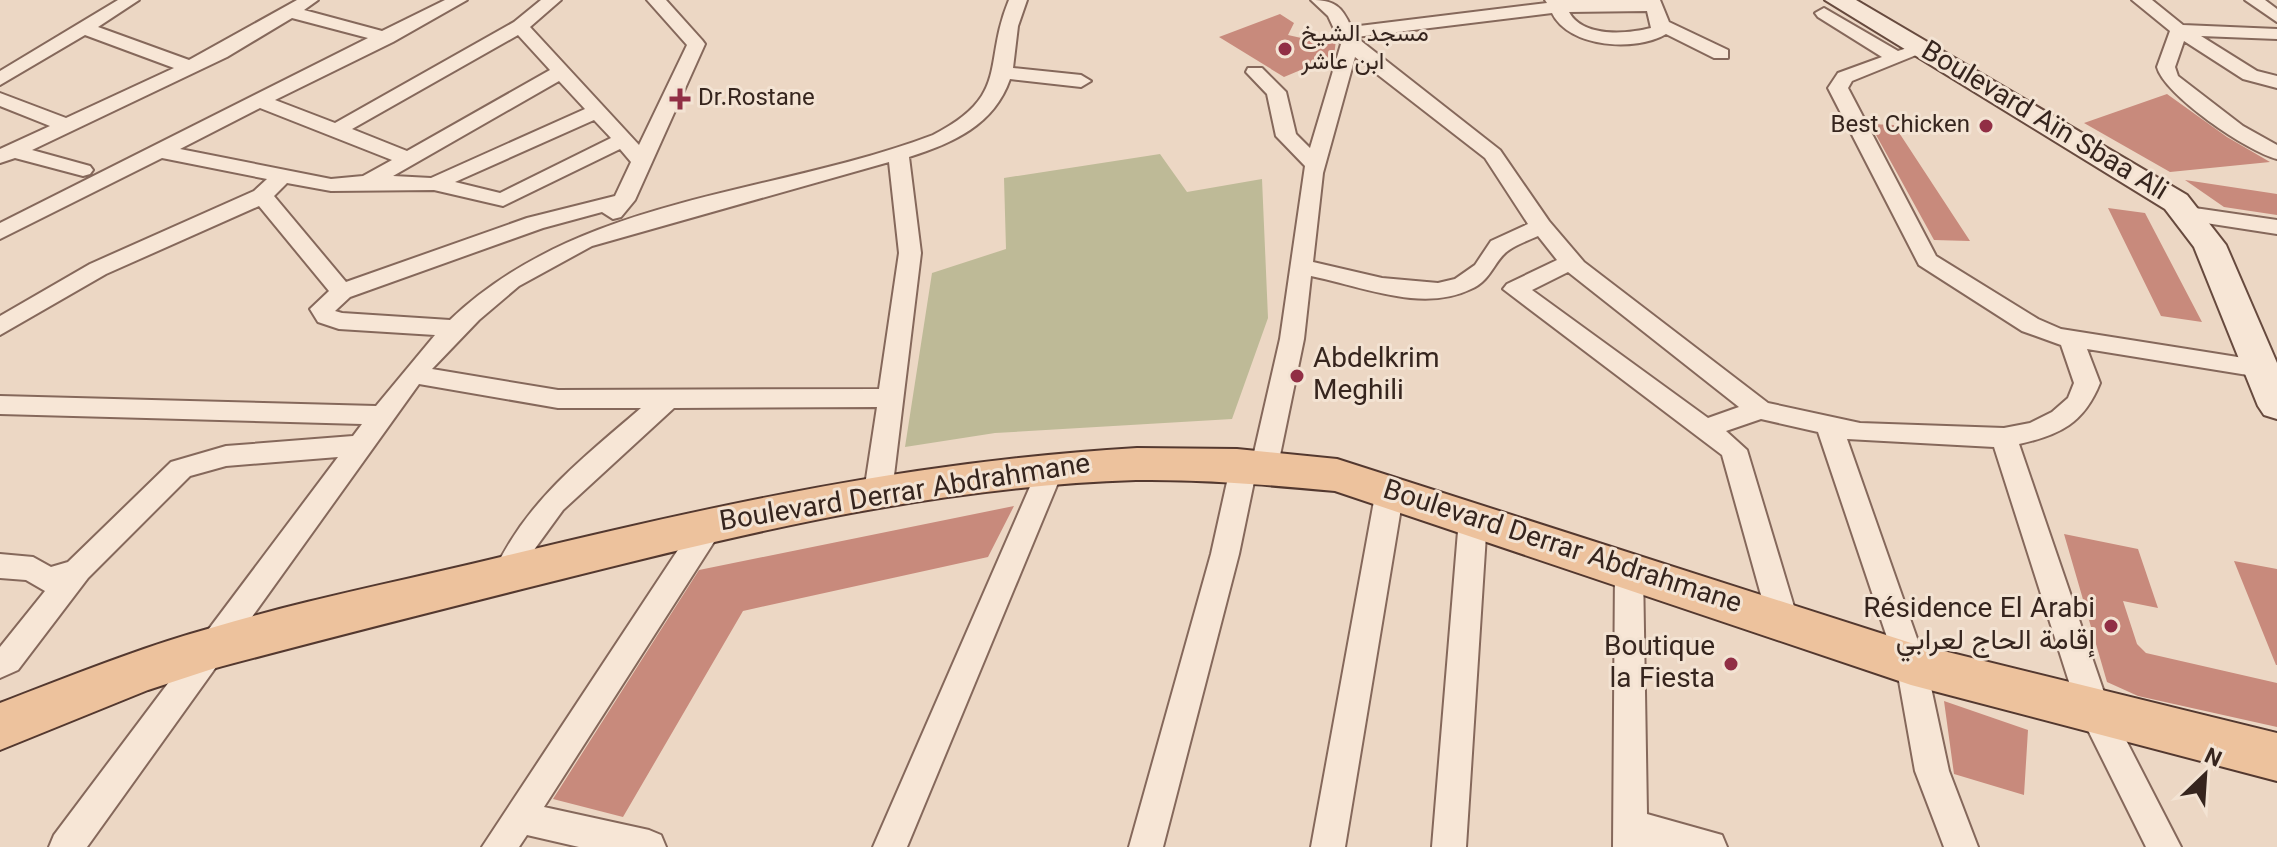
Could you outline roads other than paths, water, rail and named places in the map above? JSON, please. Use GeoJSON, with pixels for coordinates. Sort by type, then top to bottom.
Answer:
{"type":"FeatureCollection","features":[{"type":"Feature","properties":{"kind":"main road","name":"Boulevard Aïn Sbaa Ali"},"geometry":{"type":"LineString","coordinates":[[1831,6],[1909,53],[2160,190],[2188,214],[2210,245],[2277,406]]}},
{"type":"Feature","properties":{"kind":"main road","name":"Boulevard Derrar Abdrahmane"},"geometry":{"type":"LineString","coordinates":[[0,727],[135,673],[212,648],[711,523],[878,492],[1052,466],[1153,461],[1254,465],[1337,475],[1911,664],[2277,757]]}},
{"type":"Feature","properties":{"kind":"street"},"geometry":{"type":"LineString","coordinates":[[0,79],[130,0]]}},
{"type":"Feature","properties":{"kind":"street"},"geometry":{"type":"LineString","coordinates":[[7,154],[190,67],[309,0]]}},
{"type":"Feature","properties":{"kind":"street"},"geometry":{"type":"LineString","coordinates":[[0,232],[458,0]]}},
{"type":"Feature","properties":{"kind":"street"},"geometry":{"type":"LineString","coordinates":[[336,130],[520,26],[552,0]]}},
{"type":"Feature","properties":{"kind":"street"},"geometry":{"type":"LineString","coordinates":[[585,241],[624,200],[696,44],[656,0]]}},
{"type":"Feature","properties":{"kind":"street"},"geometry":{"type":"LineString","coordinates":[[66,847],[360,445],[413,374],[453,328],[506,283],[585,241],[898,153],[937,139],[975,117],[988,105],[1004,73],[1011,13],[1018,0]]}},
{"type":"Feature","properties":{"kind":"street"},"geometry":{"type":"LineString","coordinates":[[1320,0],[1336,13],[1348,38],[1493,154],[1541,226],[1571,262],[1760,410],[1830,428],[2004,438],[2049,425],[2079,403],[2087,383],[2072,340]]}},
{"type":"Feature","properties":{"kind":"street"},"geometry":{"type":"LineString","coordinates":[[1417,0],[1434,20]]}},
{"type":"Feature","properties":{"kind":"street"},"geometry":{"type":"LineString","coordinates":[[2141,0],[2179,30],[2250,75],[2277,82]]}},
{"type":"Feature","properties":{"kind":"street"},"geometry":{"type":"LineString","coordinates":[[2254,0],[2277,17]]}},
{"type":"Feature","properties":{"kind":"street"},"geometry":{"type":"LineString","coordinates":[[1348,38],[1434,20],[1556,4],[1653,3],[1662,25],[1721,54]]}},
{"type":"Feature","properties":{"kind":"street"},"geometry":{"type":"LineString","coordinates":[[1556,4],[1565,21],[1593,34],[1649,35],[1658,32],[1662,25]]}},
{"type":"Feature","properties":{"kind":"street"},"geometry":{"type":"LineString","coordinates":[[290,12],[387,38]]}},
{"type":"Feature","properties":{"kind":"street"},"geometry":{"type":"LineString","coordinates":[[520,26],[642,161]]}},
{"type":"Feature","properties":{"kind":"street"},"geometry":{"type":"LineString","coordinates":[[86,29],[190,67]]}},
{"type":"Feature","properties":{"kind":"street"},"geometry":{"type":"LineString","coordinates":[[2179,30],[2277,34]]}},
{"type":"Feature","properties":{"kind":"street"},"geometry":{"type":"LineString","coordinates":[[2179,30],[2166,67],[2169,78],[2236,130],[2277,153]]}},
{"type":"Feature","properties":{"kind":"street"},"geometry":{"type":"LineString","coordinates":[[1146,847],[1225,554],[1292,339],[1315,164],[1348,38]]}},
{"type":"Feature","properties":{"kind":"street"},"geometry":{"type":"LineString","coordinates":[[1909,53],[1845,77],[1838,88],[1927,260],[2030,325],[2072,340],[2260,368]]}},
{"type":"Feature","properties":{"kind":"street"},"geometry":{"type":"LineString","coordinates":[[0,54],[29,62]]}},
{"type":"Feature","properties":{"kind":"street"},"geometry":{"type":"LineString","coordinates":[[368,182],[561,72]]}},
{"type":"Feature","properties":{"kind":"street"},"geometry":{"type":"LineString","coordinates":[[1255,72],[1276,92],[1286,136],[1315,164]]}},
{"type":"Feature","properties":{"kind":"street"},"geometry":{"type":"LineString","coordinates":[[1004,73],[1081,81]]}},
{"type":"Feature","properties":{"kind":"street"},"geometry":{"type":"LineString","coordinates":[[0,99],[68,126]]}},
{"type":"Feature","properties":{"kind":"street"},"geometry":{"type":"LineString","coordinates":[[259,101],[409,159]]}},
{"type":"Feature","properties":{"kind":"street"},"geometry":{"type":"LineString","coordinates":[[434,184],[597,111]]}},
{"type":"Feature","properties":{"kind":"street"},"geometry":{"type":"LineString","coordinates":[[503,200],[623,140]]}},
{"type":"Feature","properties":{"kind":"street"},"geometry":{"type":"LineString","coordinates":[[159,151],[331,185],[368,182],[434,184],[503,200],[624,200]]}},
{"type":"Feature","properties":{"kind":"street"},"geometry":{"type":"LineString","coordinates":[[878,492],[910,253],[898,153]]}},
{"type":"Feature","properties":{"kind":"street"},"geometry":{"type":"LineString","coordinates":[[7,154],[83,170]]}},
{"type":"Feature","properties":{"kind":"street"},"geometry":{"type":"LineString","coordinates":[[0,327],[98,269],[262,196],[282,176]]}},
{"type":"Feature","properties":{"kind":"street"},"geometry":{"type":"LineString","coordinates":[[262,196],[342,292]]}},
{"type":"Feature","properties":{"kind":"street"},"geometry":{"type":"LineString","coordinates":[[453,328],[339,321],[326,316],[322,309],[342,292],[535,223],[624,200]]}},
{"type":"Feature","properties":{"kind":"street"},"geometry":{"type":"LineString","coordinates":[[2188,214],[2277,227]]}},
{"type":"Feature","properties":{"kind":"street"},"geometry":{"type":"LineString","coordinates":[[1301,267],[1341,273],[1402,290],[1459,287],[1490,268],[1499,246],[1541,226]]}},
{"type":"Feature","properties":{"kind":"street"},"geometry":{"type":"LineString","coordinates":[[1571,262],[1515,289],[1734,450],[1783,620]]}},
{"type":"Feature","properties":{"kind":"street"},"geometry":{"type":"LineString","coordinates":[[413,374],[558,399],[890,398]]}},
{"type":"Feature","properties":{"kind":"street"},"geometry":{"type":"LineString","coordinates":[[508,574],[516,547],[541,515],[666,400]]}},
{"type":"Feature","properties":{"kind":"street"},"geometry":{"type":"LineString","coordinates":[[0,405],[383,415]]}},
{"type":"Feature","properties":{"kind":"street"},"geometry":{"type":"LineString","coordinates":[[1706,428],[1760,410]]}},
{"type":"Feature","properties":{"kind":"street"},"geometry":{"type":"LineString","coordinates":[[1830,428],[1911,664],[1932,771],[1961,847]]}},
{"type":"Feature","properties":{"kind":"street"},"geometry":{"type":"LineString","coordinates":[[2004,438],[2094,710],[2164,847]]}},
{"type":"Feature","properties":{"kind":"street"},"geometry":{"type":"LineString","coordinates":[[0,665],[7,661],[78,570],[181,469],[226,456],[360,445]]}},
{"type":"Feature","properties":{"kind":"street"},"geometry":{"type":"LineString","coordinates":[[890,847],[1052,466]]}},
{"type":"Feature","properties":{"kind":"street"},"geometry":{"type":"LineString","coordinates":[[1328,847],[1390,490]]}},
{"type":"Feature","properties":{"kind":"street"},"geometry":{"type":"LineString","coordinates":[[1449,847],[1473,519]]}},
{"type":"Feature","properties":{"kind":"street"},"geometry":{"type":"LineString","coordinates":[[499,847],[711,523]]}},
{"type":"Feature","properties":{"kind":"street"},"geometry":{"type":"LineString","coordinates":[[0,566],[33,569],[47,580],[78,570]]}},
{"type":"Feature","properties":{"kind":"street"},"geometry":{"type":"LineString","coordinates":[[1629,569],[1630,837],[1710,847]]}},
{"type":"Feature","properties":{"kind":"street"},"geometry":{"type":"LineString","coordinates":[[519,817],[649,847]]}},
{"type":"Feature","properties":{"kind":"place","name":"مسجد الشيخ ابن عاشر"},"geometry":{"type":"Point","coordinates":[1285,49]}},
{"type":"Feature","properties":{"kind":"place","name":"Dr.Rostane"},"geometry":{"type":"Point","coordinates":[680,99]}},
{"type":"Feature","properties":{"kind":"place","name":"Best Chicken"},"geometry":{"type":"Point","coordinates":[1986,126]}},
{"type":"Feature","properties":{"kind":"place","name":"Abdelkrim Meghili"},"geometry":{"type":"Point","coordinates":[1297,376]}},
{"type":"Feature","properties":{"kind":"place","name":"Résidence El Arabi إقامة الحاج لعرابي"},"geometry":{"type":"Point","coordinates":[2111,626]}},
{"type":"Feature","properties":{"kind":"place","name":"Boutique la Fiesta"},"geometry":{"type":"Point","coordinates":[1731,664]}}]}
